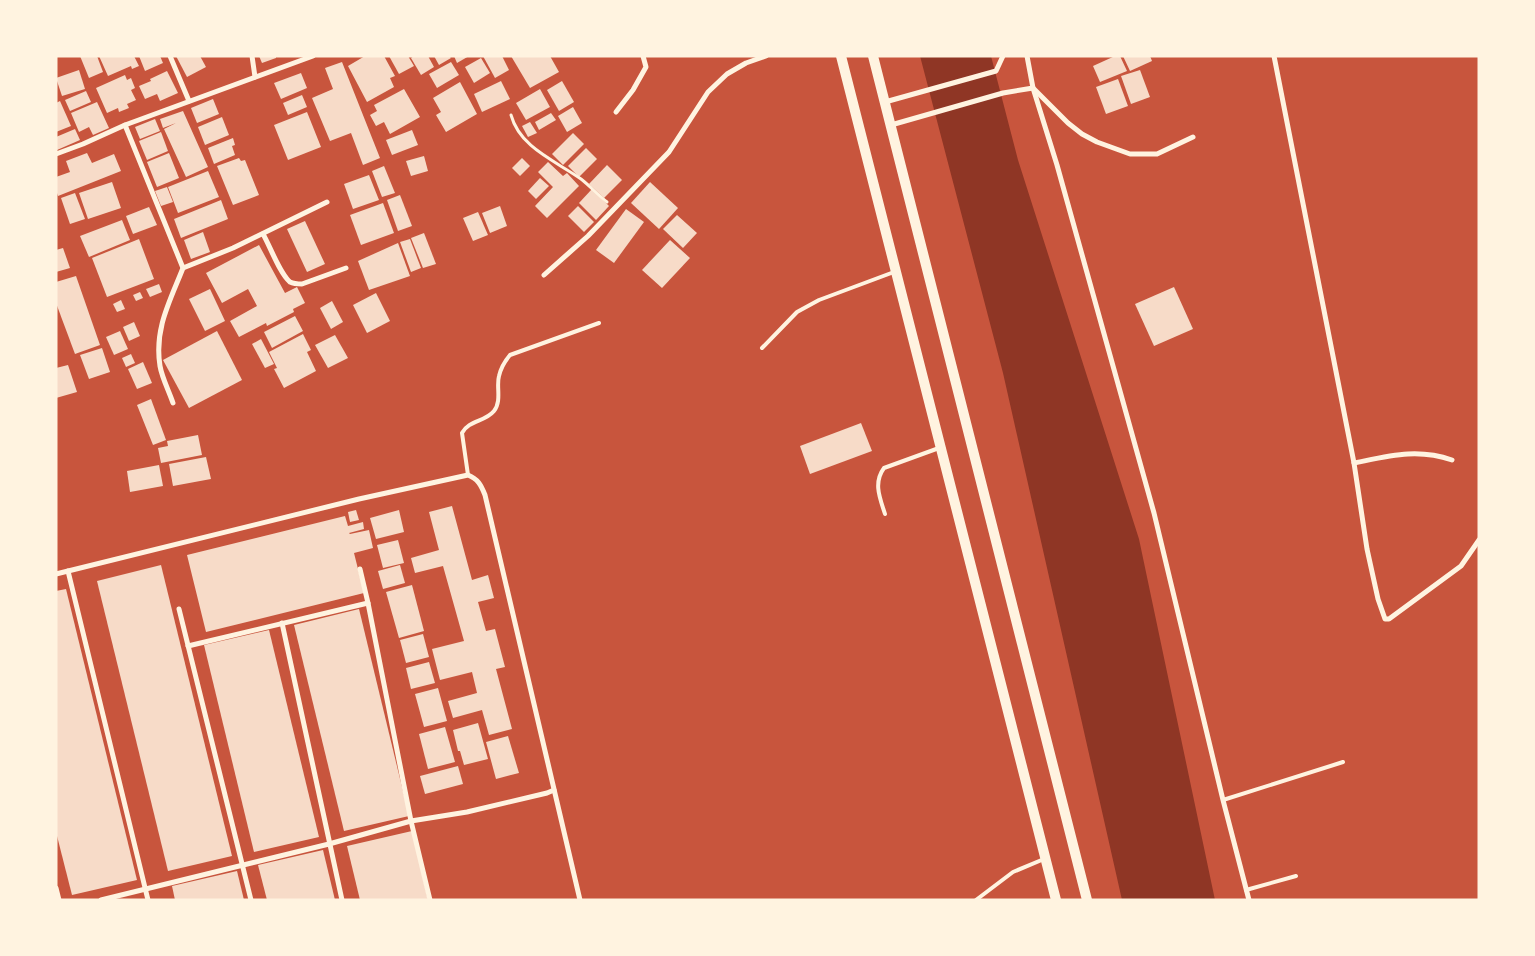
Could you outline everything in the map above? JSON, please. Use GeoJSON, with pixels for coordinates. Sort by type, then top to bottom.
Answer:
{"type":"FeatureCollection","features":[{"type":"Feature","properties":{"kind":"main road"},"geometry":{"type":"LineString","coordinates":[[841,56],[1056,900]]}},
{"type":"Feature","properties":{"kind":"main road"},"geometry":{"type":"LineString","coordinates":[[873,56],[1087,900]]}},
{"type":"Feature","properties":{"kind":"street"},"geometry":{"type":"LineString","coordinates":[[170,56],[189,101]]}},
{"type":"Feature","properties":{"kind":"street"},"geometry":{"type":"LineString","coordinates":[[252,56],[255,77]]}},
{"type":"Feature","properties":{"kind":"street"},"geometry":{"type":"LineString","coordinates":[[56,154],[84,144],[125,125],[313,56]]}},
{"type":"Feature","properties":{"kind":"street"},"geometry":{"type":"LineString","coordinates":[[616,112],[638,84],[646,67],[642,56]]}},
{"type":"Feature","properties":{"kind":"street"},"geometry":{"type":"LineString","coordinates":[[544,275],[588,236],[669,152],[708,92],[726,74],[746,63],[766,56]]}},
{"type":"Feature","properties":{"kind":"street"},"geometry":{"type":"LineString","coordinates":[[885,103],[996,71],[1003,56]]}},
{"type":"Feature","properties":{"kind":"street"},"geometry":{"type":"LineString","coordinates":[[1027,56],[1033,88],[1057,165],[1154,513],[1249,900]]}},
{"type":"Feature","properties":{"kind":"street"},"geometry":{"type":"LineString","coordinates":[[1274,56],[1354,462],[1367,549],[1378,599],[1385,619],[1389,619],[1462,566],[1479,540]]}},
{"type":"Feature","properties":{"kind":"street"},"geometry":{"type":"LineString","coordinates":[[891,125],[1003,93],[1033,88]]}},
{"type":"Feature","properties":{"kind":"street"},"geometry":{"type":"LineString","coordinates":[[1033,88],[1068,123],[1082,134],[1097,142],[1130,154],[1156,154],[1193,137]]}},
{"type":"Feature","properties":{"kind":"street"},"geometry":{"type":"LineString","coordinates":[[125,125],[183,268],[162,321],[158,338],[160,367],[173,403]]}},
{"type":"Feature","properties":{"kind":"street"},"geometry":{"type":"LineString","coordinates":[[183,268],[226,252],[327,202]]}},
{"type":"Feature","properties":{"kind":"street"},"geometry":{"type":"LineString","coordinates":[[264,234],[284,274],[295,284],[302,284],[346,268]]}},
{"type":"Feature","properties":{"kind":"street"},"geometry":{"type":"LineString","coordinates":[[1354,462],[1399,454],[1424,453],[1435,454],[1452,460]]}},
{"type":"Feature","properties":{"kind":"street"},"geometry":{"type":"LineString","coordinates":[[56,574],[359,499],[468,475],[480,482],[485,495],[580,900]]}},
{"type":"Feature","properties":{"kind":"street"},"geometry":{"type":"LineString","coordinates":[[360,569],[411,821],[430,900]]}},
{"type":"Feature","properties":{"kind":"street"},"geometry":{"type":"LineString","coordinates":[[68,571],[148,900]]}},
{"type":"Feature","properties":{"kind":"street"},"geometry":{"type":"LineString","coordinates":[[188,646],[368,603]]}},
{"type":"Feature","properties":{"kind":"street"},"geometry":{"type":"LineString","coordinates":[[179,609],[251,900]]}},
{"type":"Feature","properties":{"kind":"street"},"geometry":{"type":"LineString","coordinates":[[282,624],[342,900]]}},
{"type":"Feature","properties":{"kind":"street"},"geometry":{"type":"LineString","coordinates":[[101,900],[243,866],[411,821],[467,812],[547,794],[554,790]]}},
{"type":"Feature","properties":{"kind":"street"},"geometry":{"type":"LineString","coordinates":[[56,888],[59,900]]}},
{"type":"Feature","properties":{"kind":"lane"},"geometry":{"type":"LineString","coordinates":[[762,348],[797,312],[820,300],[896,271]]}},
{"type":"Feature","properties":{"kind":"lane"},"geometry":{"type":"LineString","coordinates":[[468,475],[462,433],[472,423],[485,419],[496,410],[499,395],[498,377],[503,363],[510,355],[599,323]]}},
{"type":"Feature","properties":{"kind":"lane"},"geometry":{"type":"LineString","coordinates":[[885,514],[877,490],[879,476],[884,468],[940,447]]}},
{"type":"Feature","properties":{"kind":"lane"},"geometry":{"type":"LineString","coordinates":[[1223,800],[1343,762]]}},
{"type":"Feature","properties":{"kind":"lane"},"geometry":{"type":"LineString","coordinates":[[976,900],[1013,872],[1046,858]]}},
{"type":"Feature","properties":{"kind":"lane"},"geometry":{"type":"LineString","coordinates":[[1246,890],[1296,876]]}},
{"type":"Feature","properties":{"kind":"path"},"geometry":{"type":"LineString","coordinates":[[512,115],[518,132],[528,144],[582,180],[606,201],[617,207]]}},
{"type":"Feature","properties":{"kind":"shaded area"},"geometry":{"type":"Polygon","coordinates":[[[920,56],[991,56],[1018,160],[1139,539],[1215,900],[1122,900],[1003,373],[920,56]]]}},
{"type":"Feature","properties":{"kind":"building"},"geometry":{"type":"Polygon","coordinates":[[[80,56],[97,56],[103,72],[89,78],[80,56]]]}},
{"type":"Feature","properties":{"kind":"building"},"geometry":{"type":"Polygon","coordinates":[[[99,56],[134,56],[139,66],[132,69],[131,66],[108,76],[99,56]]]}},
{"type":"Feature","properties":{"kind":"building"},"geometry":{"type":"Polygon","coordinates":[[[139,56],[160,56],[163,63],[145,71],[139,56]]]}},
{"type":"Feature","properties":{"kind":"building"},"geometry":{"type":"Polygon","coordinates":[[[176,56],[200,56],[206,67],[187,77],[176,56]]]}},
{"type":"Feature","properties":{"kind":"building"},"geometry":{"type":"Polygon","coordinates":[[[259,56],[276,56],[276,58],[262,63],[259,56]]]}},
{"type":"Feature","properties":{"kind":"building"},"geometry":{"type":"Polygon","coordinates":[[[365,56],[384,56],[395,76],[390,78],[394,87],[367,102],[348,66],[365,56]]]}},
{"type":"Feature","properties":{"kind":"building"},"geometry":{"type":"Polygon","coordinates":[[[389,56],[408,56],[414,66],[399,74],[389,56]]]}},
{"type":"Feature","properties":{"kind":"building"},"geometry":{"type":"Polygon","coordinates":[[[414,56],[428,56],[434,67],[421,75],[411,58],[414,56]]]}},
{"type":"Feature","properties":{"kind":"building"},"geometry":{"type":"Polygon","coordinates":[[[434,56],[449,56],[451,58],[439,65],[434,56]]]}},
{"type":"Feature","properties":{"kind":"building"},"geometry":{"type":"Polygon","coordinates":[[[454,56],[469,56],[457,63],[454,56]]]}},
{"type":"Feature","properties":{"kind":"building"},"geometry":{"type":"Polygon","coordinates":[[[483,56],[502,56],[509,70],[495,78],[483,56]]]}},
{"type":"Feature","properties":{"kind":"building"},"geometry":{"type":"Polygon","coordinates":[[[511,56],[550,56],[559,72],[530,88],[511,56]]]}},
{"type":"Feature","properties":{"kind":"building"},"geometry":{"type":"Polygon","coordinates":[[[1115,56],[1120,56],[1127,71],[1100,82],[1093,66],[1115,56]]]}},
{"type":"Feature","properties":{"kind":"building"},"geometry":{"type":"Polygon","coordinates":[[[1123,56],[1150,56],[1152,61],[1130,71],[1123,56]]]}},
{"type":"Feature","properties":{"kind":"building"},"geometry":{"type":"Polygon","coordinates":[[[481,58],[490,73],[474,83],[465,67],[481,58]]]}},
{"type":"Feature","properties":{"kind":"building"},"geometry":{"type":"Polygon","coordinates":[[[342,62],[380,158],[363,165],[351,133],[330,141],[312,98],[333,89],[325,68],[342,62]]]}},
{"type":"Feature","properties":{"kind":"building"},"geometry":{"type":"Polygon","coordinates":[[[451,62],[459,75],[437,88],[429,74],[451,62]]]}},
{"type":"Feature","properties":{"kind":"building"},"geometry":{"type":"Polygon","coordinates":[[[79,70],[85,89],[62,96],[56,78],[79,70]]]}},
{"type":"Feature","properties":{"kind":"building"},"geometry":{"type":"Polygon","coordinates":[[[1140,70],[1150,97],[1131,104],[1121,76],[1140,70]]]}},
{"type":"Feature","properties":{"kind":"building"},"geometry":{"type":"Polygon","coordinates":[[[167,71],[178,93],[160,101],[157,94],[145,99],[139,86],[167,71]]]}},
{"type":"Feature","properties":{"kind":"building"},"geometry":{"type":"Polygon","coordinates":[[[301,73],[307,88],[281,99],[274,83],[301,73]]]}},
{"type":"Feature","properties":{"kind":"building"},"geometry":{"type":"Polygon","coordinates":[[[125,75],[127,80],[131,78],[135,88],[131,90],[136,100],[127,104],[129,108],[119,112],[118,108],[107,113],[96,88],[125,75]]]}},
{"type":"Feature","properties":{"kind":"building"},"geometry":{"type":"Polygon","coordinates":[[[1118,79],[1128,106],[1106,114],[1096,87],[1118,79]]]}},
{"type":"Feature","properties":{"kind":"building"},"geometry":{"type":"Polygon","coordinates":[[[501,81],[510,99],[482,112],[474,94],[501,81]]]}},
{"type":"Feature","properties":{"kind":"building"},"geometry":{"type":"Polygon","coordinates":[[[562,81],[574,102],[559,111],[547,90],[562,81]]]}},
{"type":"Feature","properties":{"kind":"building"},"geometry":{"type":"Polygon","coordinates":[[[460,82],[477,114],[446,132],[436,115],[441,112],[433,98],[460,82]]]}},
{"type":"Feature","properties":{"kind":"building"},"geometry":{"type":"Polygon","coordinates":[[[404,89],[420,117],[390,134],[384,122],[376,126],[370,115],[377,111],[374,105],[404,89]]]}},
{"type":"Feature","properties":{"kind":"building"},"geometry":{"type":"Polygon","coordinates":[[[540,89],[550,107],[526,120],[516,103],[540,89]]]}},
{"type":"Feature","properties":{"kind":"building"},"geometry":{"type":"Polygon","coordinates":[[[86,91],[91,102],[70,111],[65,100],[86,91]]]}},
{"type":"Feature","properties":{"kind":"building"},"geometry":{"type":"Polygon","coordinates":[[[302,95],[307,107],[288,115],[283,103],[302,95]]]}},
{"type":"Feature","properties":{"kind":"building"},"geometry":{"type":"Polygon","coordinates":[[[213,99],[219,114],[197,123],[191,108],[213,99]]]}},
{"type":"Feature","properties":{"kind":"building"},"geometry":{"type":"Polygon","coordinates":[[[60,101],[71,126],[56,132],[56,103],[60,101]]]}},
{"type":"Feature","properties":{"kind":"building"},"geometry":{"type":"Polygon","coordinates":[[[97,102],[109,128],[93,135],[89,127],[79,132],[71,113],[97,102]]]}},
{"type":"Feature","properties":{"kind":"building"},"geometry":{"type":"Polygon","coordinates":[[[573,107],[582,123],[567,132],[558,116],[573,107]]]}},
{"type":"Feature","properties":{"kind":"building"},"geometry":{"type":"Polygon","coordinates":[[[183,111],[208,167],[186,177],[164,129],[176,123],[163,128],[160,119],[183,111]]]}},
{"type":"Feature","properties":{"kind":"building"},"geometry":{"type":"Polygon","coordinates":[[[307,112],[321,147],[288,160],[274,125],[307,112]]]}},
{"type":"Feature","properties":{"kind":"building"},"geometry":{"type":"Polygon","coordinates":[[[551,113],[556,120],[539,130],[535,122],[551,113]]]}},
{"type":"Feature","properties":{"kind":"building"},"geometry":{"type":"Polygon","coordinates":[[[222,117],[229,135],[205,145],[198,127],[222,117]]]}},
{"type":"Feature","properties":{"kind":"building"},"geometry":{"type":"Polygon","coordinates":[[[155,119],[160,131],[140,139],[135,127],[155,119]]]}},
{"type":"Feature","properties":{"kind":"building"},"geometry":{"type":"Polygon","coordinates":[[[530,122],[537,133],[528,137],[522,126],[530,122]]]}},
{"type":"Feature","properties":{"kind":"building"},"geometry":{"type":"Polygon","coordinates":[[[75,129],[80,140],[57,150],[56,137],[75,129]]]}},
{"type":"Feature","properties":{"kind":"building"},"geometry":{"type":"Polygon","coordinates":[[[412,130],[418,145],[392,155],[386,140],[412,130]]]}},
{"type":"Feature","properties":{"kind":"building"},"geometry":{"type":"Polygon","coordinates":[[[161,132],[168,151],[147,160],[139,141],[161,132]]]}},
{"type":"Feature","properties":{"kind":"building"},"geometry":{"type":"Polygon","coordinates":[[[573,133],[584,144],[563,165],[552,154],[573,133]]]}},
{"type":"Feature","properties":{"kind":"building"},"geometry":{"type":"Polygon","coordinates":[[[233,138],[235,145],[232,146],[235,155],[214,164],[208,148],[233,138]]]}},
{"type":"Feature","properties":{"kind":"building"},"geometry":{"type":"Polygon","coordinates":[[[586,148],[597,159],[579,177],[568,166],[586,148]]]}},
{"type":"Feature","properties":{"kind":"building"},"geometry":{"type":"Polygon","coordinates":[[[87,153],[92,163],[114,154],[121,171],[58,196],[56,177],[70,172],[66,161],[87,153]]]}},
{"type":"Feature","properties":{"kind":"building"},"geometry":{"type":"Polygon","coordinates":[[[169,153],[179,178],[157,187],[147,162],[169,153]]]}},
{"type":"Feature","properties":{"kind":"building"},"geometry":{"type":"Polygon","coordinates":[[[424,156],[428,171],[411,176],[406,161],[424,156]]]}},
{"type":"Feature","properties":{"kind":"building"},"geometry":{"type":"Polygon","coordinates":[[[239,158],[241,161],[245,160],[259,195],[233,205],[217,166],[239,158]]]}},
{"type":"Feature","properties":{"kind":"building"},"geometry":{"type":"Polygon","coordinates":[[[522,158],[530,166],[520,176],[512,168],[522,158]]]}},
{"type":"Feature","properties":{"kind":"building"},"geometry":{"type":"Polygon","coordinates":[[[548,162],[563,176],[567,173],[579,186],[547,218],[535,206],[553,187],[538,172],[548,162]]]}},
{"type":"Feature","properties":{"kind":"building"},"geometry":{"type":"Polygon","coordinates":[[[607,165],[622,180],[604,198],[589,184],[607,165]]]}},
{"type":"Feature","properties":{"kind":"building"},"geometry":{"type":"Polygon","coordinates":[[[384,166],[395,193],[382,197],[372,171],[384,166]]]}},
{"type":"Feature","properties":{"kind":"building"},"geometry":{"type":"Polygon","coordinates":[[[208,171],[219,197],[178,213],[168,187],[208,171]]]}},
{"type":"Feature","properties":{"kind":"building"},"geometry":{"type":"Polygon","coordinates":[[[369,175],[379,200],[353,209],[344,184],[369,175]]]}},
{"type":"Feature","properties":{"kind":"building"},"geometry":{"type":"Polygon","coordinates":[[[540,178],[549,186],[536,199],[528,191],[540,178]]]}},
{"type":"Feature","properties":{"kind":"building"},"geometry":{"type":"Polygon","coordinates":[[[112,182],[121,208],[88,219],[79,193],[112,182]]]}},
{"type":"Feature","properties":{"kind":"building"},"geometry":{"type":"Polygon","coordinates":[[[650,182],[678,208],[659,229],[631,203],[650,182]]]}},
{"type":"Feature","properties":{"kind":"building"},"geometry":{"type":"Polygon","coordinates":[[[167,187],[173,202],[161,206],[155,191],[167,187]]]}},
{"type":"Feature","properties":{"kind":"building"},"geometry":{"type":"Polygon","coordinates":[[[592,189],[609,206],[596,220],[579,203],[592,189]]]}},
{"type":"Feature","properties":{"kind":"building"},"geometry":{"type":"Polygon","coordinates":[[[75,193],[85,219],[70,224],[61,198],[75,193]]]}},
{"type":"Feature","properties":{"kind":"building"},"geometry":{"type":"Polygon","coordinates":[[[400,195],[412,226],[398,231],[387,200],[400,195]]]}},
{"type":"Feature","properties":{"kind":"building"},"geometry":{"type":"Polygon","coordinates":[[[221,200],[228,219],[181,238],[174,219],[221,200]]]}},
{"type":"Feature","properties":{"kind":"building"},"geometry":{"type":"Polygon","coordinates":[[[383,203],[394,233],[361,245],[350,215],[383,203]]]}},
{"type":"Feature","properties":{"kind":"building"},"geometry":{"type":"Polygon","coordinates":[[[500,206],[507,226],[490,233],[482,213],[500,206]]]}},
{"type":"Feature","properties":{"kind":"building"},"geometry":{"type":"Polygon","coordinates":[[[578,206],[594,222],[584,232],[568,216],[578,206]]]}},
{"type":"Feature","properties":{"kind":"building"},"geometry":{"type":"Polygon","coordinates":[[[149,207],[157,225],[133,234],[126,216],[149,207]]]}},
{"type":"Feature","properties":{"kind":"building"},"geometry":{"type":"Polygon","coordinates":[[[626,209],[644,222],[614,263],[596,250],[626,209]]]}},
{"type":"Feature","properties":{"kind":"building"},"geometry":{"type":"Polygon","coordinates":[[[478,212],[488,235],[473,241],[463,218],[478,212]]]}},
{"type":"Feature","properties":{"kind":"building"},"geometry":{"type":"Polygon","coordinates":[[[677,215],[697,233],[683,248],[663,229],[677,215]]]}},
{"type":"Feature","properties":{"kind":"building"},"geometry":{"type":"Polygon","coordinates":[[[122,220],[130,240],[89,257],[80,236],[122,220]]]}},
{"type":"Feature","properties":{"kind":"building"},"geometry":{"type":"Polygon","coordinates":[[[305,221],[325,264],[307,272],[287,229],[305,221]]]}},
{"type":"Feature","properties":{"kind":"building"},"geometry":{"type":"Polygon","coordinates":[[[203,232],[210,252],[191,259],[184,240],[203,232]]]}},
{"type":"Feature","properties":{"kind":"building"},"geometry":{"type":"Polygon","coordinates":[[[424,233],[436,264],[423,268],[411,238],[424,233]]]}},
{"type":"Feature","properties":{"kind":"building"},"geometry":{"type":"Polygon","coordinates":[[[139,239],[154,279],[107,297],[92,258],[139,239]]]}},
{"type":"Feature","properties":{"kind":"building"},"geometry":{"type":"Polygon","coordinates":[[[410,239],[421,268],[411,272],[400,242],[410,239]]]}},
{"type":"Feature","properties":{"kind":"building"},"geometry":{"type":"Polygon","coordinates":[[[670,240],[690,258],[662,288],[642,270],[670,240]]]}},
{"type":"Feature","properties":{"kind":"building"},"geometry":{"type":"Polygon","coordinates":[[[398,243],[410,276],[369,290],[358,261],[398,243]]]}},
{"type":"Feature","properties":{"kind":"building"},"geometry":{"type":"Polygon","coordinates":[[[259,245],[285,293],[297,287],[305,303],[293,309],[294,312],[267,326],[266,323],[239,337],[230,321],[257,306],[248,289],[222,303],[206,273],[259,245]]]}},
{"type":"Feature","properties":{"kind":"building"},"geometry":{"type":"Polygon","coordinates":[[[63,248],[70,268],[56,272],[56,250],[63,248]]]}},
{"type":"Feature","properties":{"kind":"building"},"geometry":{"type":"Polygon","coordinates":[[[76,276],[100,345],[75,354],[56,303],[56,282],[76,276]]]}},
{"type":"Feature","properties":{"kind":"building"},"geometry":{"type":"Polygon","coordinates":[[[159,284],[162,292],[150,297],[146,289],[159,284]]]}},
{"type":"Feature","properties":{"kind":"building"},"geometry":{"type":"Polygon","coordinates":[[[1174,287],[1193,329],[1154,346],[1135,304],[1174,287]]]}},
{"type":"Feature","properties":{"kind":"building"},"geometry":{"type":"Polygon","coordinates":[[[210,289],[225,321],[205,331],[189,299],[210,289]]]}},
{"type":"Feature","properties":{"kind":"building"},"geometry":{"type":"Polygon","coordinates":[[[140,292],[143,298],[136,301],[133,295],[140,292]]]}},
{"type":"Feature","properties":{"kind":"building"},"geometry":{"type":"Polygon","coordinates":[[[376,293],[390,321],[367,333],[353,305],[376,293]]]}},
{"type":"Feature","properties":{"kind":"building"},"geometry":{"type":"Polygon","coordinates":[[[121,300],[125,309],[117,312],[113,304],[121,300]]]}},
{"type":"Feature","properties":{"kind":"building"},"geometry":{"type":"Polygon","coordinates":[[[332,301],[343,322],[331,329],[320,308],[332,301]]]}},
{"type":"Feature","properties":{"kind":"building"},"geometry":{"type":"Polygon","coordinates":[[[295,316],[303,331],[272,348],[264,332],[295,316]]]}},
{"type":"Feature","properties":{"kind":"building"},"geometry":{"type":"Polygon","coordinates":[[[134,322],[140,336],[129,341],[123,327],[134,322]]]}},
{"type":"Feature","properties":{"kind":"building"},"geometry":{"type":"Polygon","coordinates":[[[120,331],[128,349],[114,355],[106,337],[120,331]]]}},
{"type":"Feature","properties":{"kind":"building"},"geometry":{"type":"Polygon","coordinates":[[[217,331],[242,380],[189,408],[163,360],[217,331]]]}},
{"type":"Feature","properties":{"kind":"building"},"geometry":{"type":"Polygon","coordinates":[[[303,334],[311,350],[307,352],[316,371],[284,388],[274,369],[277,368],[269,352],[303,334]]]}},
{"type":"Feature","properties":{"kind":"building"},"geometry":{"type":"Polygon","coordinates":[[[335,335],[348,358],[328,368],[315,345],[335,335]]]}},
{"type":"Feature","properties":{"kind":"building"},"geometry":{"type":"Polygon","coordinates":[[[261,339],[274,364],[265,368],[252,344],[261,339]]]}},
{"type":"Feature","properties":{"kind":"building"},"geometry":{"type":"Polygon","coordinates":[[[102,348],[110,372],[89,379],[80,355],[102,348]]]}},
{"type":"Feature","properties":{"kind":"building"},"geometry":{"type":"Polygon","coordinates":[[[131,354],[135,363],[126,367],[122,358],[131,354]]]}},
{"type":"Feature","properties":{"kind":"building"},"geometry":{"type":"Polygon","coordinates":[[[143,362],[152,383],[137,389],[128,369],[143,362]]]}},
{"type":"Feature","properties":{"kind":"building"},"geometry":{"type":"Polygon","coordinates":[[[68,365],[77,392],[56,398],[56,368],[68,365]]]}},
{"type":"Feature","properties":{"kind":"building"},"geometry":{"type":"Polygon","coordinates":[[[151,399],[166,440],[153,445],[137,405],[151,399]]]}},
{"type":"Feature","properties":{"kind":"building"},"geometry":{"type":"Polygon","coordinates":[[[861,423],[872,451],[810,474],[800,446],[861,423]]]}},
{"type":"Feature","properties":{"kind":"building"},"geometry":{"type":"Polygon","coordinates":[[[198,435],[202,455],[161,463],[158,448],[168,446],[167,441],[198,435]]]}},
{"type":"Feature","properties":{"kind":"building"},"geometry":{"type":"Polygon","coordinates":[[[206,457],[211,479],[173,486],[169,464],[206,457]]]}},
{"type":"Feature","properties":{"kind":"building"},"geometry":{"type":"Polygon","coordinates":[[[159,465],[163,486],[130,492],[127,471],[159,465]]]}},
{"type":"Feature","properties":{"kind":"building"},"geometry":{"type":"Polygon","coordinates":[[[452,506],[472,580],[488,575],[494,598],[478,602],[486,631],[495,629],[505,667],[496,669],[512,729],[489,735],[482,710],[453,718],[448,701],[477,693],[472,672],[440,680],[432,649],[464,641],[443,566],[415,573],[411,558],[439,550],[429,512],[452,506]]]}},
{"type":"Feature","properties":{"kind":"building"},"geometry":{"type":"Polygon","coordinates":[[[356,510],[359,520],[350,522],[348,512],[356,510]]]}},
{"type":"Feature","properties":{"kind":"building"},"geometry":{"type":"Polygon","coordinates":[[[399,510],[404,532],[376,539],[370,518],[399,510]]]}},
{"type":"Feature","properties":{"kind":"building"},"geometry":{"type":"Polygon","coordinates":[[[345,516],[348,526],[363,522],[364,529],[350,534],[369,530],[373,548],[354,553],[364,593],[206,632],[187,555],[345,516]]]}},
{"type":"Feature","properties":{"kind":"building"},"geometry":{"type":"Polygon","coordinates":[[[398,540],[404,563],[383,568],[377,545],[398,540]]]}},
{"type":"Feature","properties":{"kind":"building"},"geometry":{"type":"Polygon","coordinates":[[[161,565],[232,856],[168,871],[97,581],[161,565]]]}},
{"type":"Feature","properties":{"kind":"building"},"geometry":{"type":"Polygon","coordinates":[[[400,565],[405,583],[383,589],[378,571],[400,565]]]}},
{"type":"Feature","properties":{"kind":"building"},"geometry":{"type":"Polygon","coordinates":[[[412,585],[424,631],[399,638],[386,592],[412,585]]]}},
{"type":"Feature","properties":{"kind":"building"},"geometry":{"type":"Polygon","coordinates":[[[66,589],[137,880],[72,895],[56,832],[56,591],[66,589]]]}},
{"type":"Feature","properties":{"kind":"building"},"geometry":{"type":"Polygon","coordinates":[[[359,609],[409,816],[344,831],[294,625],[359,609]]]}},
{"type":"Feature","properties":{"kind":"building"},"geometry":{"type":"Polygon","coordinates":[[[269,630],[319,837],[254,852],[204,645],[269,630]]]}},
{"type":"Feature","properties":{"kind":"building"},"geometry":{"type":"Polygon","coordinates":[[[423,634],[429,657],[406,663],[400,640],[423,634]]]}},
{"type":"Feature","properties":{"kind":"building"},"geometry":{"type":"Polygon","coordinates":[[[429,662],[435,683],[411,689],[406,668],[429,662]]]}},
{"type":"Feature","properties":{"kind":"building"},"geometry":{"type":"Polygon","coordinates":[[[438,688],[447,721],[424,727],[415,694],[438,688]]]}},
{"type":"Feature","properties":{"kind":"building"},"geometry":{"type":"Polygon","coordinates":[[[478,723],[488,759],[464,765],[460,751],[458,751],[453,730],[478,723]]]}},
{"type":"Feature","properties":{"kind":"building"},"geometry":{"type":"Polygon","coordinates":[[[445,727],[455,762],[428,769],[419,734],[445,727]]]}},
{"type":"Feature","properties":{"kind":"building"},"geometry":{"type":"Polygon","coordinates":[[[508,736],[519,773],[496,779],[486,742],[508,736]]]}},
{"type":"Feature","properties":{"kind":"building"},"geometry":{"type":"Polygon","coordinates":[[[458,766],[463,784],[425,794],[420,776],[458,766]]]}},
{"type":"Feature","properties":{"kind":"building"},"geometry":{"type":"Polygon","coordinates":[[[412,831],[428,900],[360,900],[347,846],[412,831]]]}},
{"type":"Feature","properties":{"kind":"building"},"geometry":{"type":"Polygon","coordinates":[[[323,850],[335,900],[267,900],[258,865],[323,850]]]}},
{"type":"Feature","properties":{"kind":"building"},"geometry":{"type":"Polygon","coordinates":[[[237,871],[244,900],[175,900],[172,886],[237,871]]]}}]}
